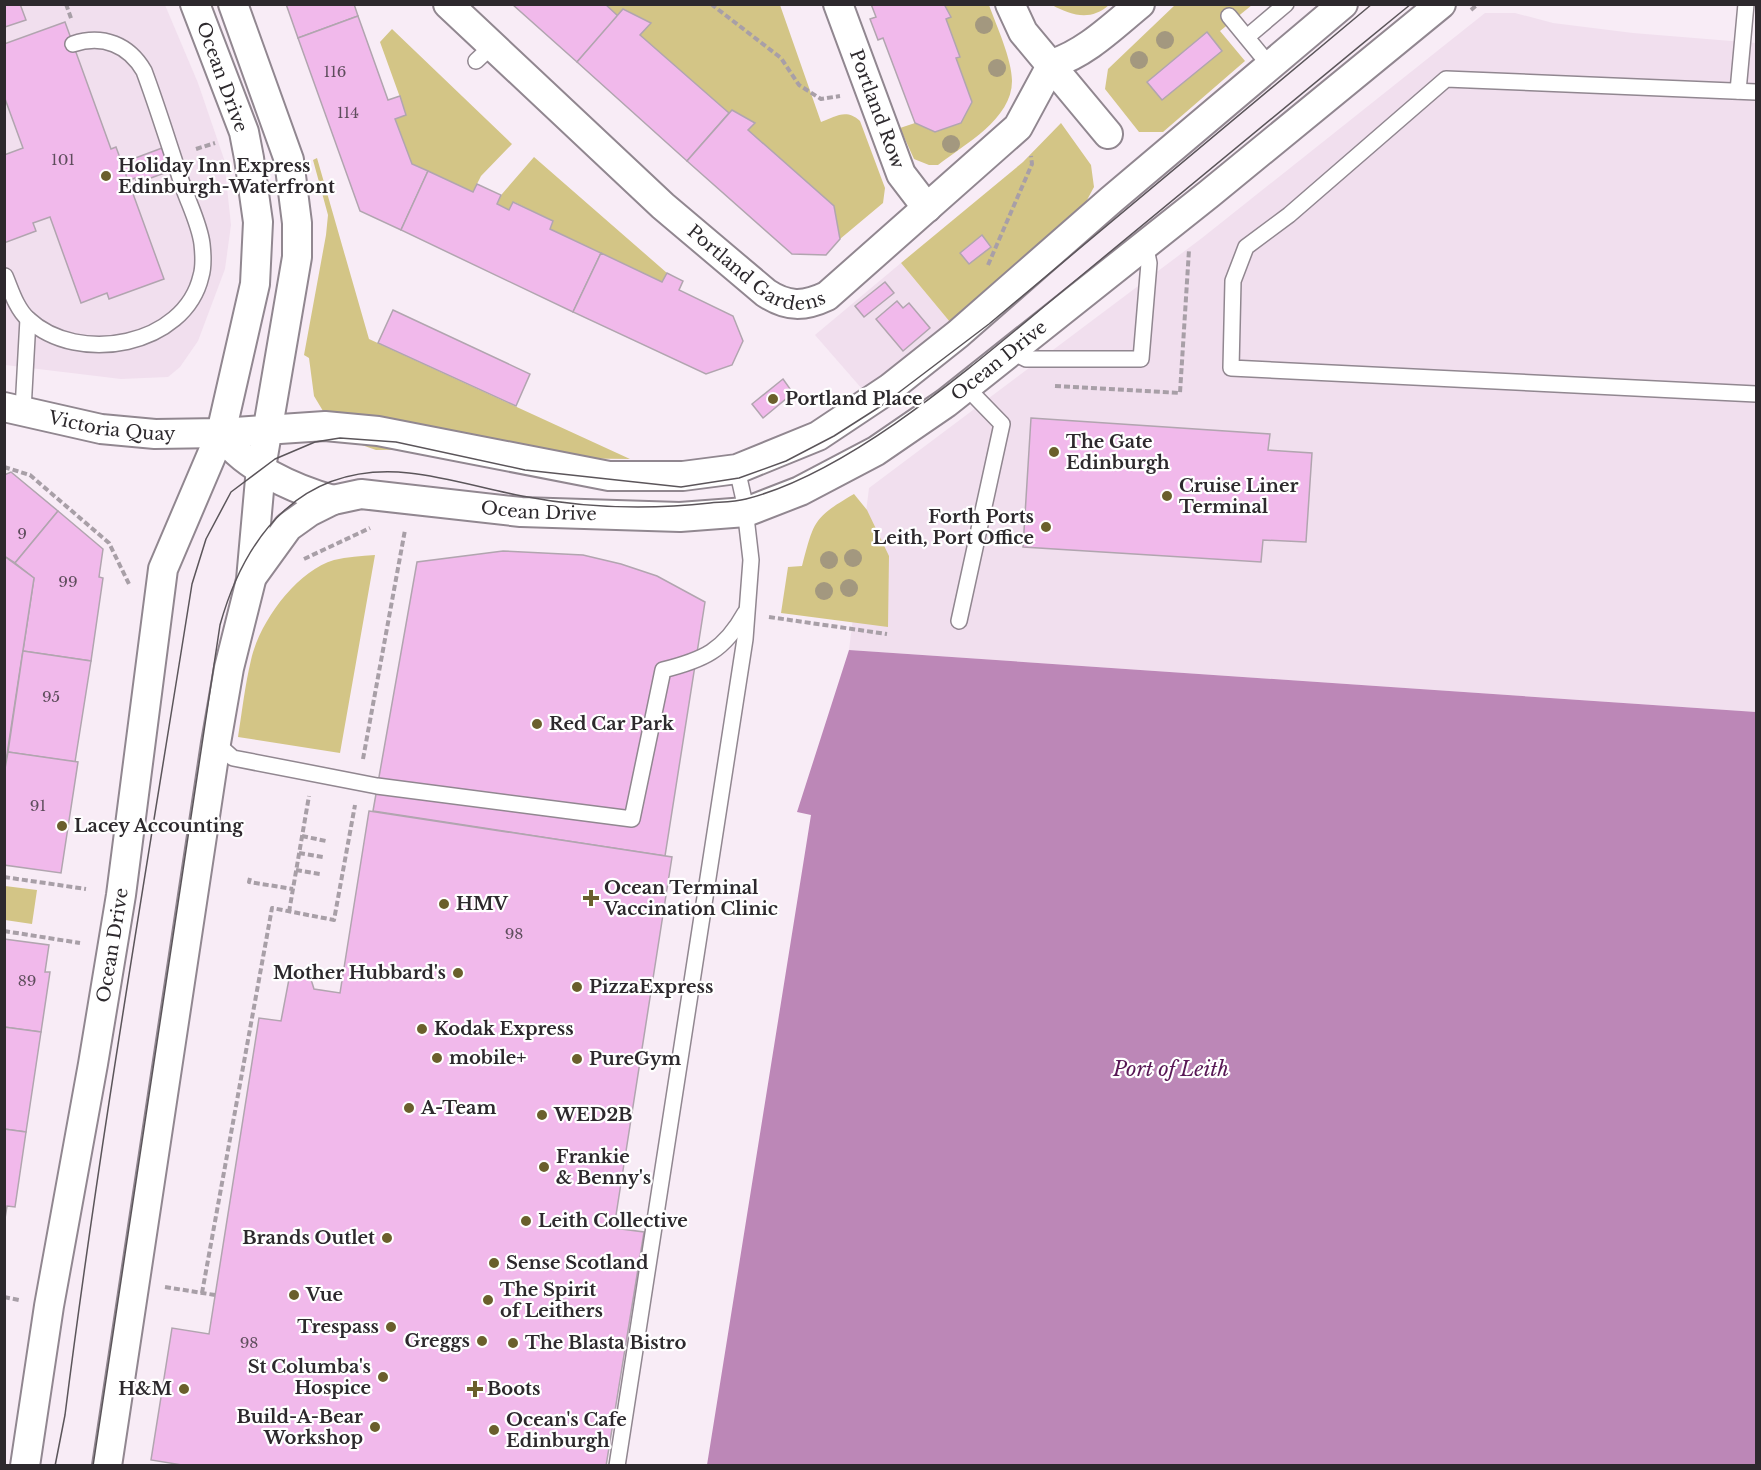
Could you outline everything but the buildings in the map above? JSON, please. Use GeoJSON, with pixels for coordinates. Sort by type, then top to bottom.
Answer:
{"type":"FeatureCollection","features":[{"type":"Feature","properties":{"kind":"street","name":"Ocean Drive"},"geometry":{"type":"LineString","coordinates":[[25,1466],[49,1306],[121,895],[163,569],[221,433],[255,285],[258,222],[244,132],[195,4]]}},
{"type":"Feature","properties":{"kind":"street","name":"Ocean Drive"},"geometry":{"type":"LineString","coordinates":[[107,1466],[216,743],[230,668],[251,579],[261,468],[294,286],[297,223],[289,160],[233,4]]}},
{"type":"Feature","properties":{"kind":"street","name":"Portland Gardens"},"geometry":{"type":"LineString","coordinates":[[448,4],[484,54],[628,185],[766,293],[784,304],[794,305],[806,304],[827,296],[1018,127],[1026,117],[1052,64]]}},
{"type":"Feature","properties":{"kind":"street","name":"Portland Row"},"geometry":{"type":"LineString","coordinates":[[838,4],[901,174],[927,208]]}},
{"type":"Feature","properties":{"kind":"street"},"geometry":{"type":"LineString","coordinates":[[1010,4],[1023,32],[1108,134]]}},
{"type":"Feature","properties":{"kind":"street"},"geometry":{"type":"LineString","coordinates":[[1052,64],[1066,60],[1091,44],[1140,4]]}},
{"type":"Feature","properties":{"kind":"street"},"geometry":{"type":"LineString","coordinates":[[221,433],[325,426],[378,431],[609,476],[682,476],[737,470],[819,436],[890,388],[958,334],[1343,4]]}},
{"type":"Feature","properties":{"kind":"street","name":"Ocean Drive"},"geometry":{"type":"LineString","coordinates":[[251,579],[288,527],[309,512],[333,500],[361,494],[521,512],[680,517],[746,512],[800,491],[851,465],[966,387],[1441,4]]}},
{"type":"Feature","properties":{"kind":"street","name":"Victoria Quay"},"geometry":{"type":"LineString","coordinates":[[14,409],[100,429],[155,434],[221,433]]}},
{"type":"Feature","properties":{"kind":"street","name":"Ocean Drive"},"geometry":{"type":"LineString","coordinates":[[221,433],[230,448],[261,468],[307,493],[333,500]]}},
{"type":"Feature","properties":{"kind":"lane"},"geometry":{"type":"LineString","coordinates":[[1247,38],[1286,4]]}},
{"type":"Feature","properties":{"kind":"lane"},"geometry":{"type":"LineString","coordinates":[[1738,91],[1746,4]]}},
{"type":"Feature","properties":{"kind":"lane"},"geometry":{"type":"LineString","coordinates":[[1229,16],[1270,66]]}},
{"type":"Feature","properties":{"kind":"lane"},"geometry":{"type":"LineString","coordinates":[[5,276],[15,300],[28,319],[64,338],[101,345],[122,344],[142,338],[179,315],[190,301],[202,275],[202,242],[144,71],[134,56],[115,43],[97,41],[73,44]]}},
{"type":"Feature","properties":{"kind":"lane"},"geometry":{"type":"LineString","coordinates":[[1756,92],[1446,79],[1289,215],[1246,247],[1233,281],[1231,368],[1756,393]]}},
{"type":"Feature","properties":{"kind":"lane"},"geometry":{"type":"LineString","coordinates":[[1011,351],[1026,359],[1141,359],[1149,263],[1145,244]]}},
{"type":"Feature","properties":{"kind":"lane"},"geometry":{"type":"LineString","coordinates":[[14,409],[28,319]]}},
{"type":"Feature","properties":{"kind":"lane"},"geometry":{"type":"LineString","coordinates":[[959,621],[1002,424],[966,387]]}},
{"type":"Feature","properties":{"kind":"lane"},"geometry":{"type":"LineString","coordinates":[[617,1466],[742,663],[751,560],[746,512],[737,470]]}},
{"type":"Feature","properties":{"kind":"lane"},"geometry":{"type":"LineString","coordinates":[[216,743],[233,758],[377,786],[632,819],[663,670],[696,662],[711,654],[728,639],[747,611]]}},
{"type":"Feature","properties":{"kind":"path"},"geometry":{"type":"LineString","coordinates":[[66,4],[73,23]]}},
{"type":"Feature","properties":{"kind":"path"},"geometry":{"type":"LineString","coordinates":[[711,4],[781,58],[799,84],[821,99],[870,91]]}},
{"type":"Feature","properties":{"kind":"path"},"geometry":{"type":"LineString","coordinates":[[986,270],[1032,164],[1026,117]]}},
{"type":"Feature","properties":{"kind":"path"},"geometry":{"type":"LineString","coordinates":[[173,157],[244,132]]}},
{"type":"Feature","properties":{"kind":"path"},"geometry":{"type":"LineString","coordinates":[[4,467],[30,475],[109,543],[130,584]]}},
{"type":"Feature","properties":{"kind":"path"},"geometry":{"type":"LineString","coordinates":[[202,1293],[272,908],[334,920],[406,526]]}},
{"type":"Feature","properties":{"kind":"path"},"geometry":{"type":"LineString","coordinates":[[747,611],[887,634]]}},
{"type":"Feature","properties":{"kind":"path"},"geometry":{"type":"LineString","coordinates":[[289,912],[309,791]]}},
{"type":"Feature","properties":{"kind":"path"},"geometry":{"type":"LineString","coordinates":[[302,836],[326,841]]}},
{"type":"Feature","properties":{"kind":"path"},"geometry":{"type":"LineString","coordinates":[[299,853],[323,857]]}},
{"type":"Feature","properties":{"kind":"path"},"geometry":{"type":"LineString","coordinates":[[296,870],[320,874]]}},
{"type":"Feature","properties":{"kind":"path"},"geometry":{"type":"LineString","coordinates":[[4,877],[86,890]]}},
{"type":"Feature","properties":{"kind":"path"},"geometry":{"type":"LineString","coordinates":[[250,878],[249,882],[292,889]]}},
{"type":"Feature","properties":{"kind":"path"},"geometry":{"type":"LineString","coordinates":[[4,931],[80,943]]}},
{"type":"Feature","properties":{"kind":"path"},"geometry":{"type":"LineString","coordinates":[[163,1287],[215,1295]]}},
{"type":"Feature","properties":{"kind":"path"},"geometry":{"type":"LineString","coordinates":[[4,1297],[26,1301]]}},
{"type":"Feature","properties":{"kind":"shaded area"},"geometry":{"type":"Polygon","coordinates":[[[5,5],[165,5],[198,83],[224,159],[231,225],[225,269],[198,341],[180,367],[168,377],[121,379],[5,365],[5,5]]]}},
{"type":"Feature","properties":{"kind":"shaded area"},"geometry":{"type":"Polygon","coordinates":[[[605,5],[780,5],[821,122],[845,114],[860,121],[885,188],[883,203],[840,239],[834,206],[748,130],[755,123],[732,110],[729,113],[640,35],[650,23],[624,9],[618,16],[605,5]]]}},
{"type":"Feature","properties":{"kind":"shaded area"},"geometry":{"type":"Polygon","coordinates":[[[944,5],[989,5],[1007,53],[1012,81],[1010,95],[996,119],[938,165],[929,165],[914,159],[900,128],[915,123],[935,132],[961,122],[972,102],[956,58],[959,57],[946,19],[951,16],[944,5]]]}},
{"type":"Feature","properties":{"kind":"shaded area"},"geometry":{"type":"Polygon","coordinates":[[[1052,5],[1109,5],[1095,13],[1081,15],[1052,5]]]}},
{"type":"Feature","properties":{"kind":"shaded area"},"geometry":{"type":"Polygon","coordinates":[[[1175,5],[1252,5],[1220,31],[1245,61],[1163,132],[1139,132],[1105,89],[1108,69],[1175,5]]]}},
{"type":"Feature","properties":{"kind":"shaded area"},"geometry":{"type":"Polygon","coordinates":[[[1485,13],[1515,13],[1553,23],[1633,33],[1756,43],[1756,712],[849,650],[869,488],[1202,238],[1485,13]]]}},
{"type":"Feature","properties":{"kind":"shaded area"},"geometry":{"type":"Polygon","coordinates":[[[392,29],[512,144],[481,176],[473,192],[412,164],[395,119],[406,114],[380,42],[392,29]]]}},
{"type":"Feature","properties":{"kind":"shaded area"},"geometry":{"type":"Polygon","coordinates":[[[1061,123],[1091,165],[1094,187],[1080,213],[950,322],[901,263],[1023,162],[1061,123]]]}},
{"type":"Feature","properties":{"kind":"shaded area"},"geometry":{"type":"Polygon","coordinates":[[[534,157],[667,273],[662,282],[550,229],[553,221],[514,202],[509,210],[497,204],[502,194],[534,157]]]}},
{"type":"Feature","properties":{"kind":"shaded area"},"geometry":{"type":"Polygon","coordinates":[[[317,158],[369,339],[630,459],[472,457],[445,449],[376,450],[356,443],[338,431],[314,396],[309,358],[304,355],[328,215],[313,160],[317,158]]]}},
{"type":"Feature","properties":{"kind":"shaded area"},"geometry":{"type":"Polygon","coordinates":[[[901,263],[950,322],[863,390],[815,335],[901,263]]]}},
{"type":"Feature","properties":{"kind":"shaded area"},"geometry":{"type":"Polygon","coordinates":[[[854,494],[867,510],[889,556],[888,627],[781,613],[788,567],[802,566],[809,539],[817,522],[830,509],[854,494]]]}},
{"type":"Feature","properties":{"kind":"shaded area"},"geometry":{"type":"Polygon","coordinates":[[[375,555],[340,753],[238,737],[247,679],[255,646],[281,600],[306,575],[320,566],[339,559],[375,555]]]}},
{"type":"Feature","properties":{"kind":"shaded area"},"geometry":{"type":"Polygon","coordinates":[[[5,886],[37,890],[32,924],[5,920],[5,886]]]}},
{"type":"Feature","properties":{"kind":"water","name":"Port of Leith"},"geometry":{"type":"Polygon","coordinates":[[[849,650],[1756,712],[1756,1465],[707,1465],[811,815],[797,812],[849,650]]]}},
{"type":"Feature","properties":{"kind":"tram line"},"geometry":{"type":"LineString","coordinates":[[55,1466],[65,1415],[109,1103],[192,584],[206,539],[231,492],[275,459],[315,442],[340,438],[396,442],[525,470],[681,487],[739,478],[786,461],[834,436],[881,406],[989,324],[1372,4]]}},
{"type":"Feature","properties":{"kind":"tram line"},"geometry":{"type":"LineString","coordinates":[[93,1466],[220,625],[231,591],[246,560],[264,533],[285,510],[310,492],[339,479],[372,473],[409,473],[545,500],[616,507],[663,507],[737,501],[788,485],[831,464],[874,438],[958,377],[1411,4]]}},
{"type":"Feature","properties":{"kind":"place","name":"Holiday Inn Express Edinburgh-Waterfront"},"geometry":{"type":"Point","coordinates":[106,176]}},
{"type":"Feature","properties":{"kind":"place","name":"Portland Place"},"geometry":{"type":"Point","coordinates":[773,399]}},
{"type":"Feature","properties":{"kind":"place","name":"The Gate Edinburgh"},"geometry":{"type":"Point","coordinates":[1054,452]}},
{"type":"Feature","properties":{"kind":"place","name":"Cruise Liner Terminal"},"geometry":{"type":"Point","coordinates":[1167,496]}},
{"type":"Feature","properties":{"kind":"place","name":"Forth Ports Leith, Port Office"},"geometry":{"type":"Point","coordinates":[1046,527]}},
{"type":"Feature","properties":{"kind":"place","name":"Red Car Park"},"geometry":{"type":"Point","coordinates":[537,724]}},
{"type":"Feature","properties":{"kind":"place","name":"Lacey Accounting"},"geometry":{"type":"Point","coordinates":[62,826]}},
{"type":"Feature","properties":{"kind":"place","name":"Ocean Terminal Vaccination Clinic"},"geometry":{"type":"Point","coordinates":[591,898]}},
{"type":"Feature","properties":{"kind":"place","name":"HMV"},"geometry":{"type":"Point","coordinates":[444,904]}},
{"type":"Feature","properties":{"kind":"place","name":"Mother Hubbard's"},"geometry":{"type":"Point","coordinates":[458,973]}},
{"type":"Feature","properties":{"kind":"place","name":"PizzaExpress"},"geometry":{"type":"Point","coordinates":[577,987]}},
{"type":"Feature","properties":{"kind":"place","name":"Kodak Express"},"geometry":{"type":"Point","coordinates":[422,1029]}},
{"type":"Feature","properties":{"kind":"place","name":"mobile+"},"geometry":{"type":"Point","coordinates":[437,1058]}},
{"type":"Feature","properties":{"kind":"place","name":"PureGym"},"geometry":{"type":"Point","coordinates":[577,1059]}},
{"type":"Feature","properties":{"kind":"place","name":"A-Team"},"geometry":{"type":"Point","coordinates":[409,1108]}},
{"type":"Feature","properties":{"kind":"place","name":"WED2B"},"geometry":{"type":"Point","coordinates":[542,1115]}},
{"type":"Feature","properties":{"kind":"place","name":"Frankie & Benny's"},"geometry":{"type":"Point","coordinates":[544,1167]}},
{"type":"Feature","properties":{"kind":"place","name":"Leith Collective"},"geometry":{"type":"Point","coordinates":[526,1221]}},
{"type":"Feature","properties":{"kind":"place","name":"Brands Outlet"},"geometry":{"type":"Point","coordinates":[387,1238]}},
{"type":"Feature","properties":{"kind":"place","name":"Sense Scotland"},"geometry":{"type":"Point","coordinates":[494,1263]}},
{"type":"Feature","properties":{"kind":"place","name":"Vue"},"geometry":{"type":"Point","coordinates":[294,1295]}},
{"type":"Feature","properties":{"kind":"place","name":"The Spirit of Leithers"},"geometry":{"type":"Point","coordinates":[488,1300]}},
{"type":"Feature","properties":{"kind":"place","name":"Trespass"},"geometry":{"type":"Point","coordinates":[391,1327]}},
{"type":"Feature","properties":{"kind":"place","name":"Greggs"},"geometry":{"type":"Point","coordinates":[482,1341]}},
{"type":"Feature","properties":{"kind":"place","name":"The Blasta Bistro"},"geometry":{"type":"Point","coordinates":[513,1343]}},
{"type":"Feature","properties":{"kind":"place","name":"St Columba's Hospice"},"geometry":{"type":"Point","coordinates":[383,1377]}},
{"type":"Feature","properties":{"kind":"place","name":"H&M"},"geometry":{"type":"Point","coordinates":[184,1389]}},
{"type":"Feature","properties":{"kind":"place","name":"Boots"},"geometry":{"type":"Point","coordinates":[475,1389]}},
{"type":"Feature","properties":{"kind":"place","name":"Build-A-Bear Workshop"},"geometry":{"type":"Point","coordinates":[375,1427]}},
{"type":"Feature","properties":{"kind":"place","name":"Ocean's Cafe Edinburgh"},"geometry":{"type":"Point","coordinates":[494,1430]}}]}
